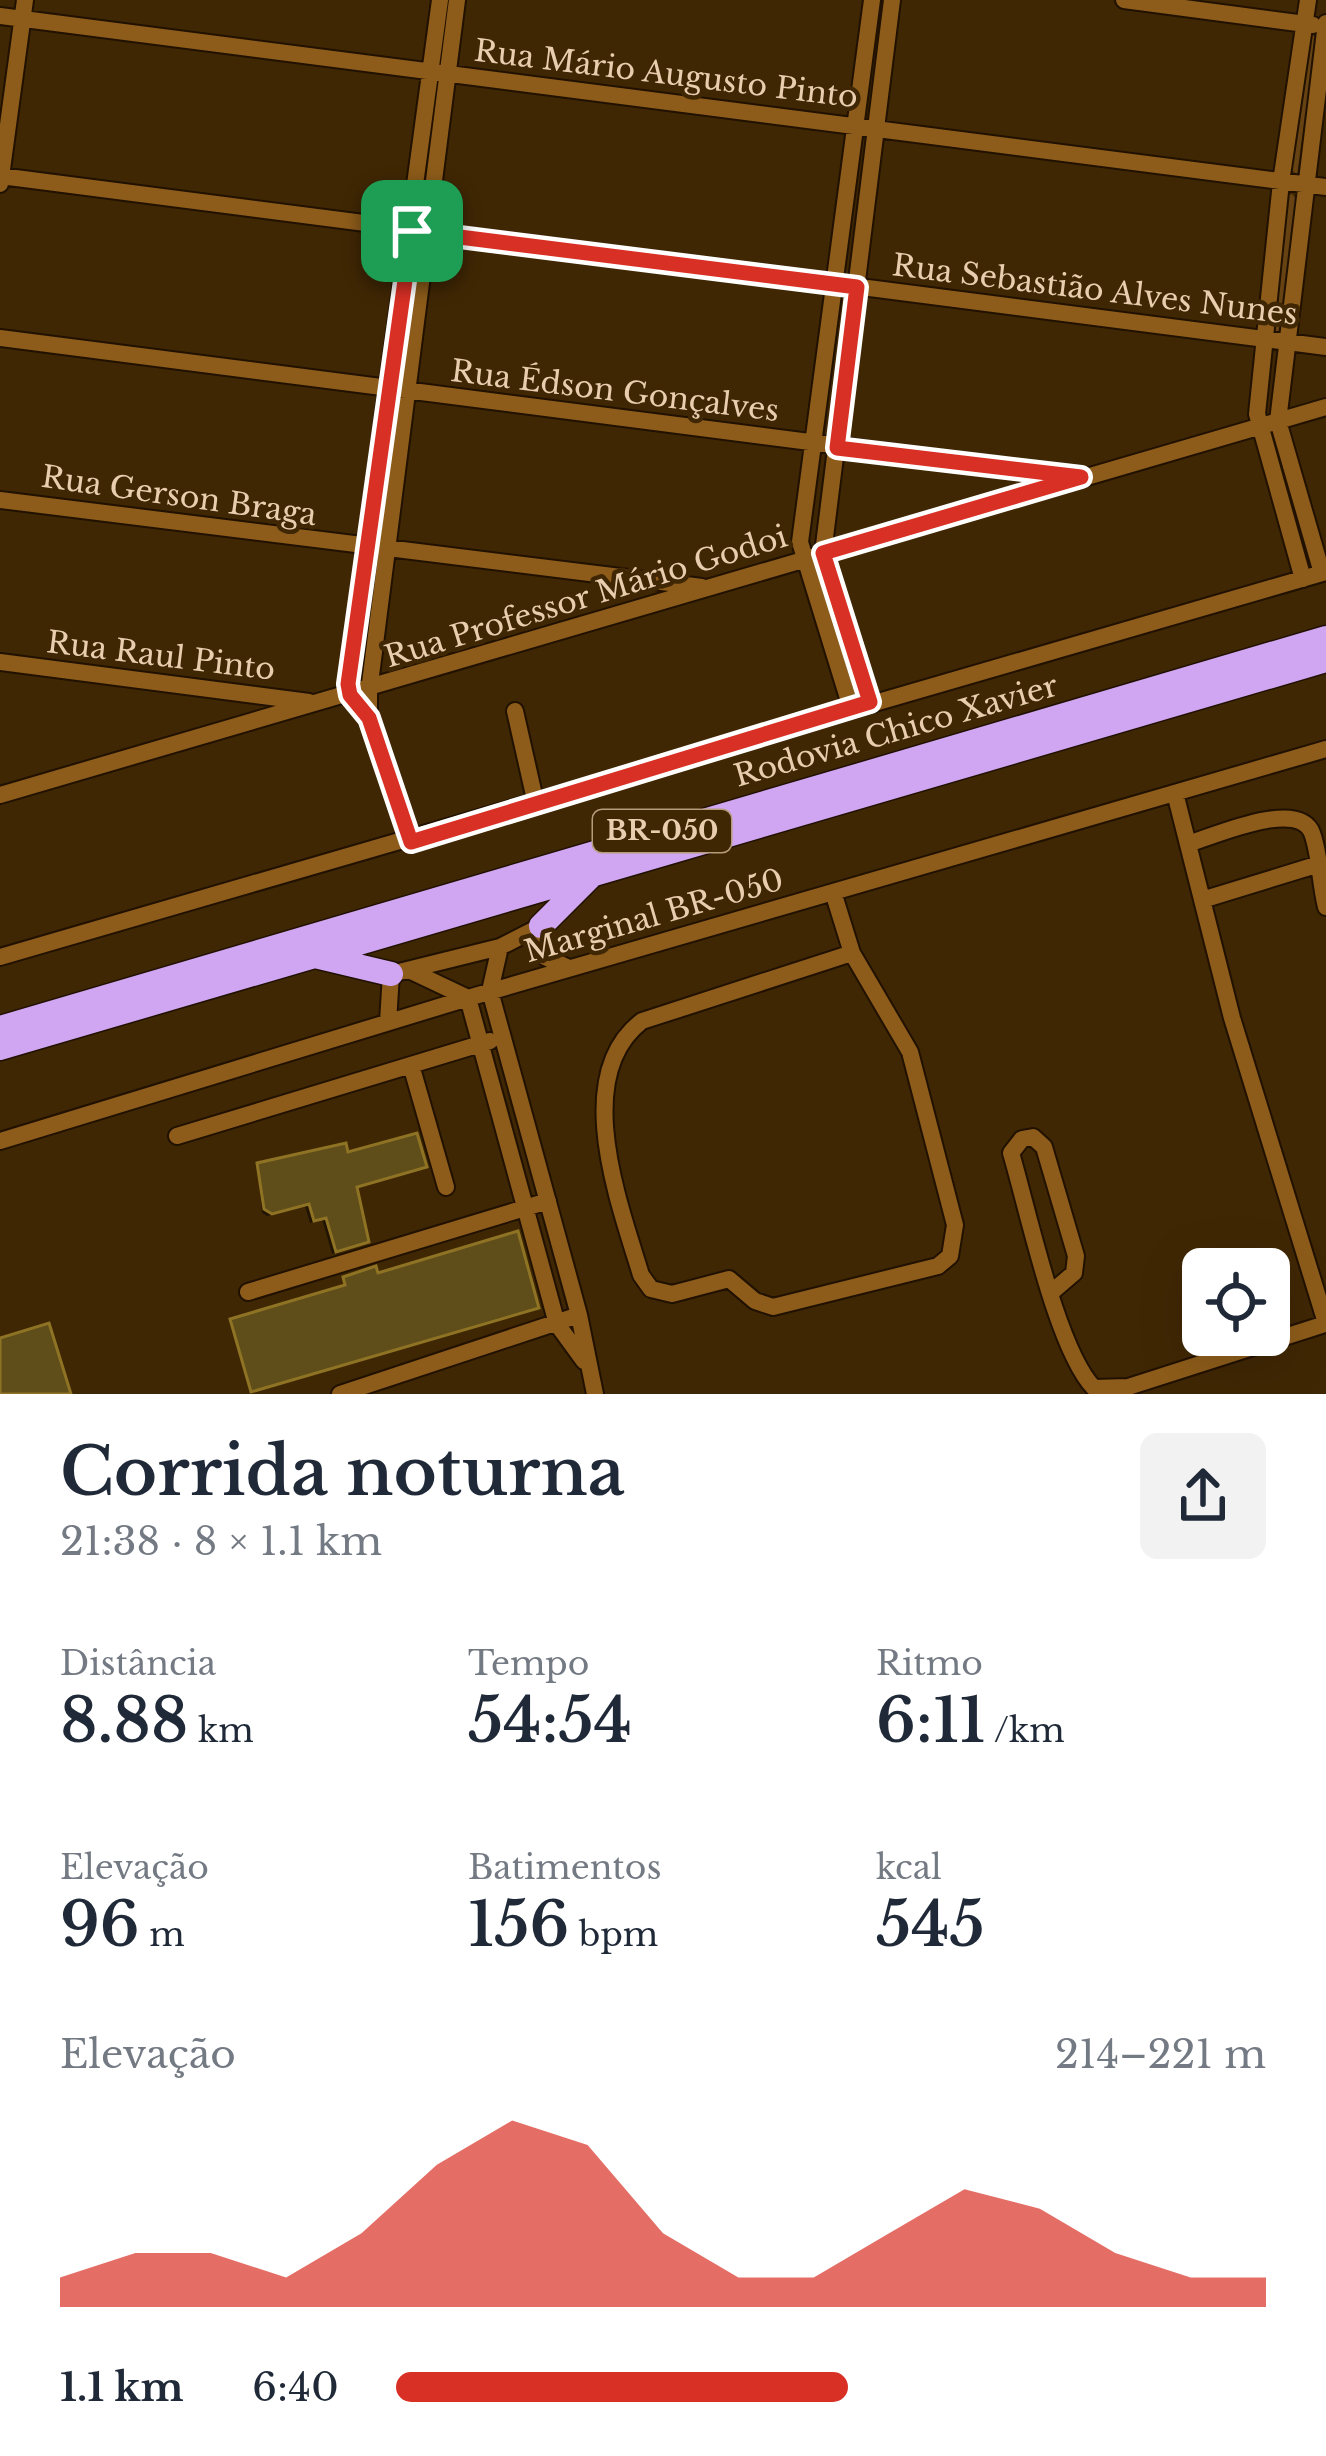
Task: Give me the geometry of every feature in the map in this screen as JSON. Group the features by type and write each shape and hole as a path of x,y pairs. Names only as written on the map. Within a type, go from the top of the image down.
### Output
{"highway":[{"name":"Rodovia Chico Xavier","path":"0,1028 1326,638"},
{"name":"Rodovia Chico Xavier","path":"0,1048 1326,660"},
{"path":"541,926 593,873"},
{"path":"309,955 400,972"}],"street":[{"path":"0,18 3,0"},
{"path":"411,842 369,718 369,691 407,391 439,73 440,0"},
{"path":"439,73 457,0"},
{"path":"851,708 802,559 872,0"},
{"path":"870,702 823,553 892,0"},
{"path":"0,957 411,842 870,702 1324,572 1269,424 1317,186 1326,26 1124,0"},
{"path":"1304,579 1269,424 1263,339 1308,0"},
{"path":"0,179 23,9"},
{"name":"Rua Mário Augusto Pinto","path":"0,18 23,9 439,73 1317,186"},
{"name":"Rua Sebastião Alves Nunes","path":"0,179 1326,347"},
{"path":"369,718 350,695 388,388 420,232"},
{"name":"Rua Édson Gonçalves","path":"0,338 1081,477"},
{"name":"Rua Professor Mário Godoi","path":"0,795 369,691 1326,407"},
{"name":"Rua Gerson Braga","path":"0,500 709,588"},
{"name":"Rua Raul Pinto","path":"0,662 316,703"},
{"path":"515,711 536,804"},
{"name":"Marginal BR-050","path":"0,1141 468,998 1326,749"},
{"path":"1053,1292 1073,1273 1076,1256 1044,1147 1033,1138 1022,1138 1011,1153 1053,1292 1078,1371 1094,1388 1128,1387 1325,1324 1175,793"},
{"path":"1191,843 1290,815 1306,822 1314,836 1326,907"},
{"path":"1202,900 1316,865"},
{"path":"833,892 852,953 910,1052 955,1225 950,1256 938,1266 773,1307 755,1301 729,1279 672,1294 651,1289 641,1275 604,1146 615,1055 623,1035 642,1021 852,953"},
{"path":"400,972 500,947 541,926 545,957 570,968"},
{"path":"500,947 490,992 580,1315 595,1394"},
{"path":"400,972 468,998 521,1209 557,1324 586,1365"},
{"path":"388,1022 400,972"},
{"path":"177,1136 502,1037"},
{"path":"411,1065 446,1186"},
{"path":"248,1292 548,1201"},
{"path":"340,1394 580,1315"}],"shaded area":[{"path":"1313,35 1297,175 1291,169 1308,37"},
{"path":"1292,194 1297,200 1282,328 1275,334 1287,196"}],"building":[{"path":"417,1133 427,1167 357,1187 369,1242 336,1252 326,1218 314,1221 309,1204 272,1214 264,1209 257,1163 346,1143 348,1152"},
{"path":"518,1231 539,1308 251,1392 230,1319 345,1285 343,1277 376,1266 378,1273"},
{"path":"49,1323 71,1394 0,1394 0,1338"}],"route":[{"path":"412,231 857,287 837,448 1081,477 823,553 870,702 411,842 369,718 350,695 348,684 412,231"}]}
